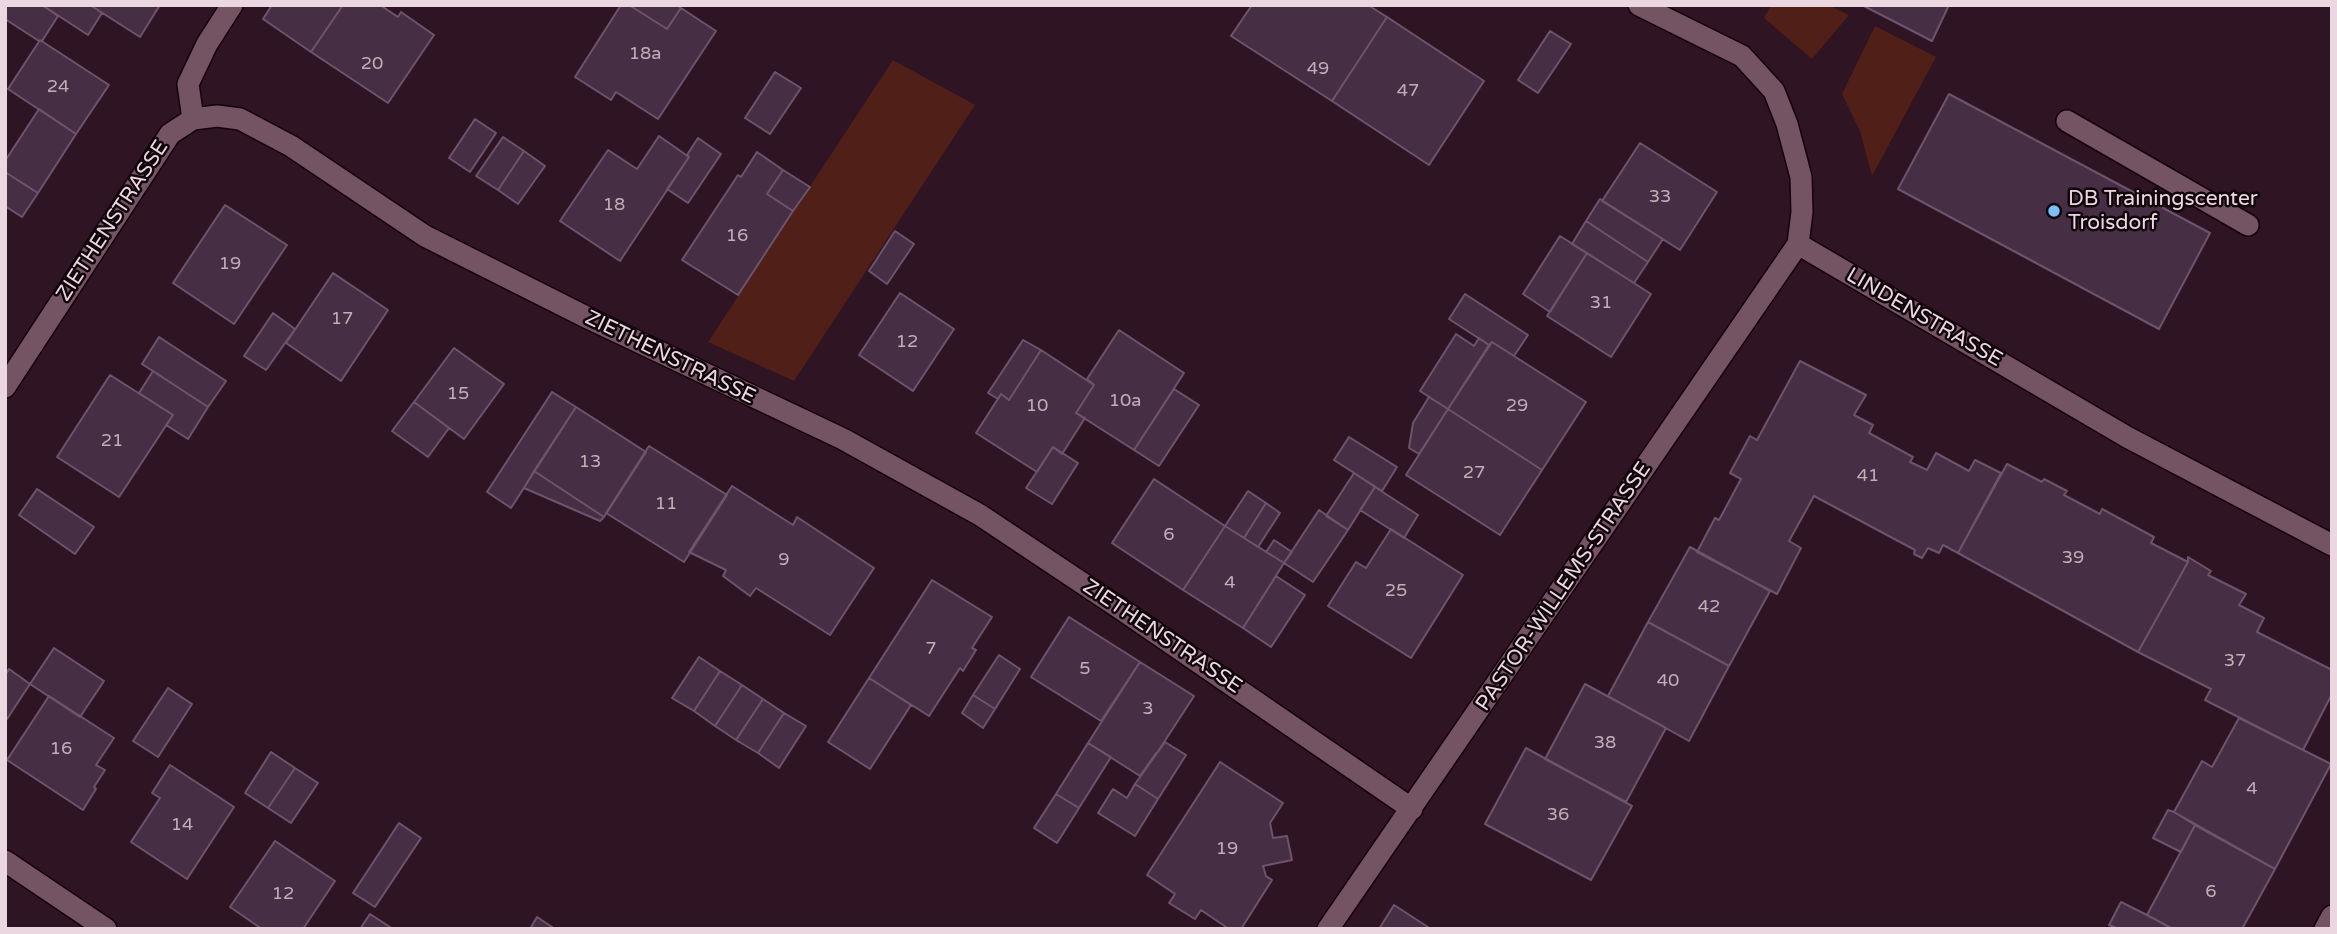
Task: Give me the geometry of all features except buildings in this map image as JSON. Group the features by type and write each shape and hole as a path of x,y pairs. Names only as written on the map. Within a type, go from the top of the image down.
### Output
{"street":[{"path":"193,119 188,84 207,44 232,5"},
{"path":"1639,5 1742,56 1774,90 1787,124 1801,177 1802,212 1798,244"},
{"name":"ZIETHENSTRASSE","path":"5,387 170,134 193,119 217,116 240,119 291,146 425,236 588,318 843,439 968,508 1412,808"},
{"path":"2067,121 2248,225"},
{"name":"LINDENSTRASSE","path":"1798,244 2127,437 2332,545"},
{"name":"PASTOR-WILLEMS-STRASSE","path":"1328,929 1798,244"},
{"path":"5,861 106,929"},
{"path":"2325,929 2332,916"}],"shaded area":[{"path":"1771,5 1828,5 1849,15 1812,59 1764,18"},
{"path":"1875,26 1936,57 1872,176 1860,131 1842,94"},
{"path":"893,60 975,105 794,381 708,342"}],"place":[{"name":"DB Trainingscenter Troisdorf","path":"2054,211"}]}
